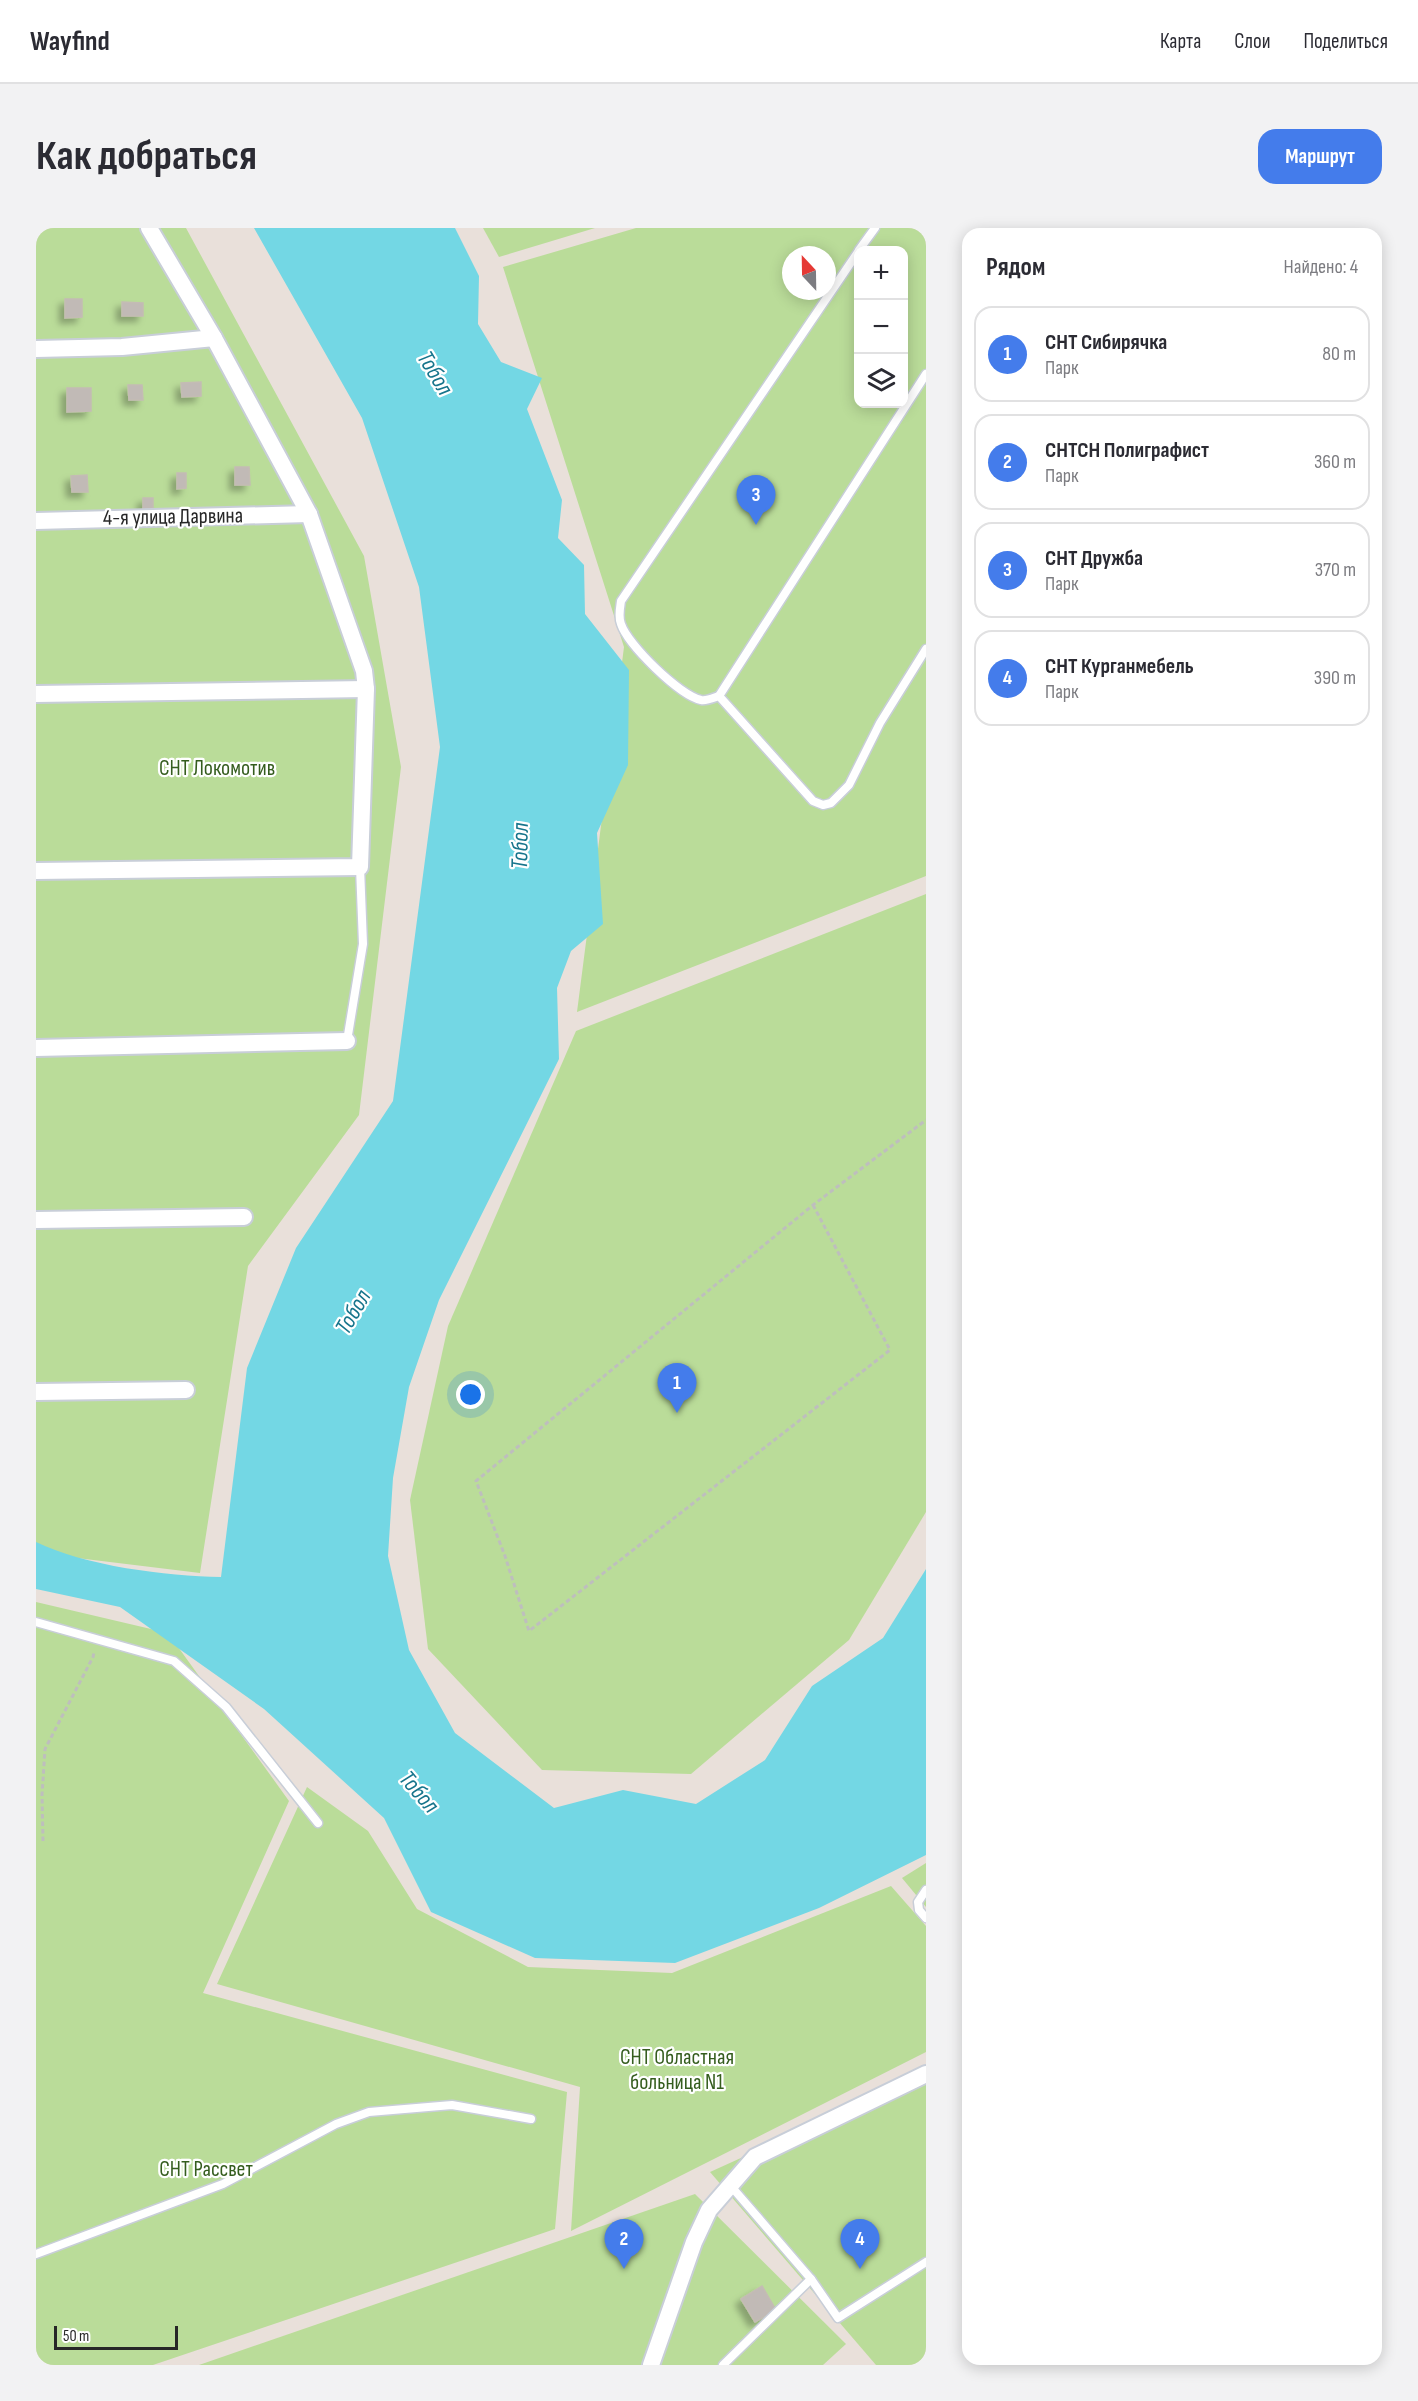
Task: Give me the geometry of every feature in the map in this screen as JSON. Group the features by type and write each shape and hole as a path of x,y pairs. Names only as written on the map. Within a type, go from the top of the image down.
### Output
{"street":[{"path":"36,871 360,867 366,689 364,671 355,642 309,514 214,338 149,228"},
{"path":"36,349 122,347 214,338"},
{"name":"4-я улица Дарвина","path":"36,521 309,514"},
{"path":"36,694 366,689"},
{"path":"36,1048 347,1041"},
{"path":"36,1220 244,1217"},
{"path":"36,1392 186,1390"},
{"path":"651,2365 694,2242 709,2210 755,2157 926,2074"}],"lane":[{"path":"862,246 874,228"},
{"path":"854,258 621,601 621,624 654,666 682,691 699,700 708,700 718,696 926,374"},
{"path":"718,696 813,801 823,805 831,803 849,785 880,723 926,648"},
{"path":"347,1041 363,945 360,867"},
{"path":"36,1622 174,1661 226,1707 318,1823"},
{"path":"926,1890 918,1902 919,1910 926,1918"},
{"path":"36,2254 223,2184 336,2124 369,2112 452,2105 531,2120"},
{"path":"730,2185 811,2279 838,2318 926,2262"},
{"path":"723,2365 811,2279"}],"path":[{"path":"813,1205 890,1350 529,1631 505,1556 476,1481 813,1205 926,1120"},
{"path":"44,1841 42,1796 45,1749 93,1657 94,1638"}],"green space":[{"name":"СНТ Локомотив","path":"36,228 186,228 364,556 401,767 359,1115 248,1266 200,1573 36,1553"},
{"path":"483,228 595,228 499,257"},
{"path":"636,228 926,228 926,876 577,1012 624,647 503,267"},
{"path":"926,894 926,1512 849,1640 691,1774 542,1770 428,1649 410,1500 448,1326 576,1031"},
{"name":"СНТ Рассвет","path":"36,1602 168,1633 289,1801 203,1993 567,2092 555,2229 153,2365 36,2365"},
{"name":"СНТ Областная больница N1","path":"307,1787 368,1831 417,1909 528,1967 672,1973 891,1886 926,1926 926,2052 571,2231 580,2087 217,1984"},
{"path":"926,1863 926,1907 902,1878"},
{"path":"926,2074 926,2365 876,2365 710,2172"},
{"path":"695,2194 846,2344 823,2365 199,2365"}],"water":[{"name":"Тобол","path":"254,228 455,228 479,276 478,324 501,362 542,378 527,409 562,500 558,538 584,565 585,614 629,670 628,765 597,833 603,924 571,951 557,988 559,1059 439,1300 409,1387 393,1478 388,1556 409,1650 455,1733 554,1808 623,1790 696,1804 765,1760 812,1686 883,1638 926,1569 926,1855 819,1908 675,1963 535,1958 431,1912 384,1818 264,1709 120,1607 36,1589 36,1542 78,1557 126,1568 221,1577 247,1368 296,1248 393,1101 440,747 419,587 362,418"}],"building":[{"path":"65,299 82,299 82,317 65,318"},
{"path":"122,302 143,303 143,316 122,316"},
{"path":"201,382 201,396 182,397 181,383"},
{"path":"128,385 142,385 143,400 129,400"},
{"path":"67,388 91,388 91,411 67,412"},
{"path":"235,467 249,467 250,485 235,485"},
{"path":"177,473 186,473 186,488 177,489"},
{"path":"87,475 88,492 72,492 71,476"},
{"path":"143,498 153,498 153,514 143,515"},
{"path":"762,2286 776,2310 755,2322 741,2299"}],"place":[{"name":"СНТ Дружба","path":"756,525"},
{"name":"СНТ Сибирячка","path":"677,1413"},
{"name":"СНТСН Полиграфист","path":"624,2269"},
{"name":"СНТ Курганмебель","path":"860,2269"}]}
